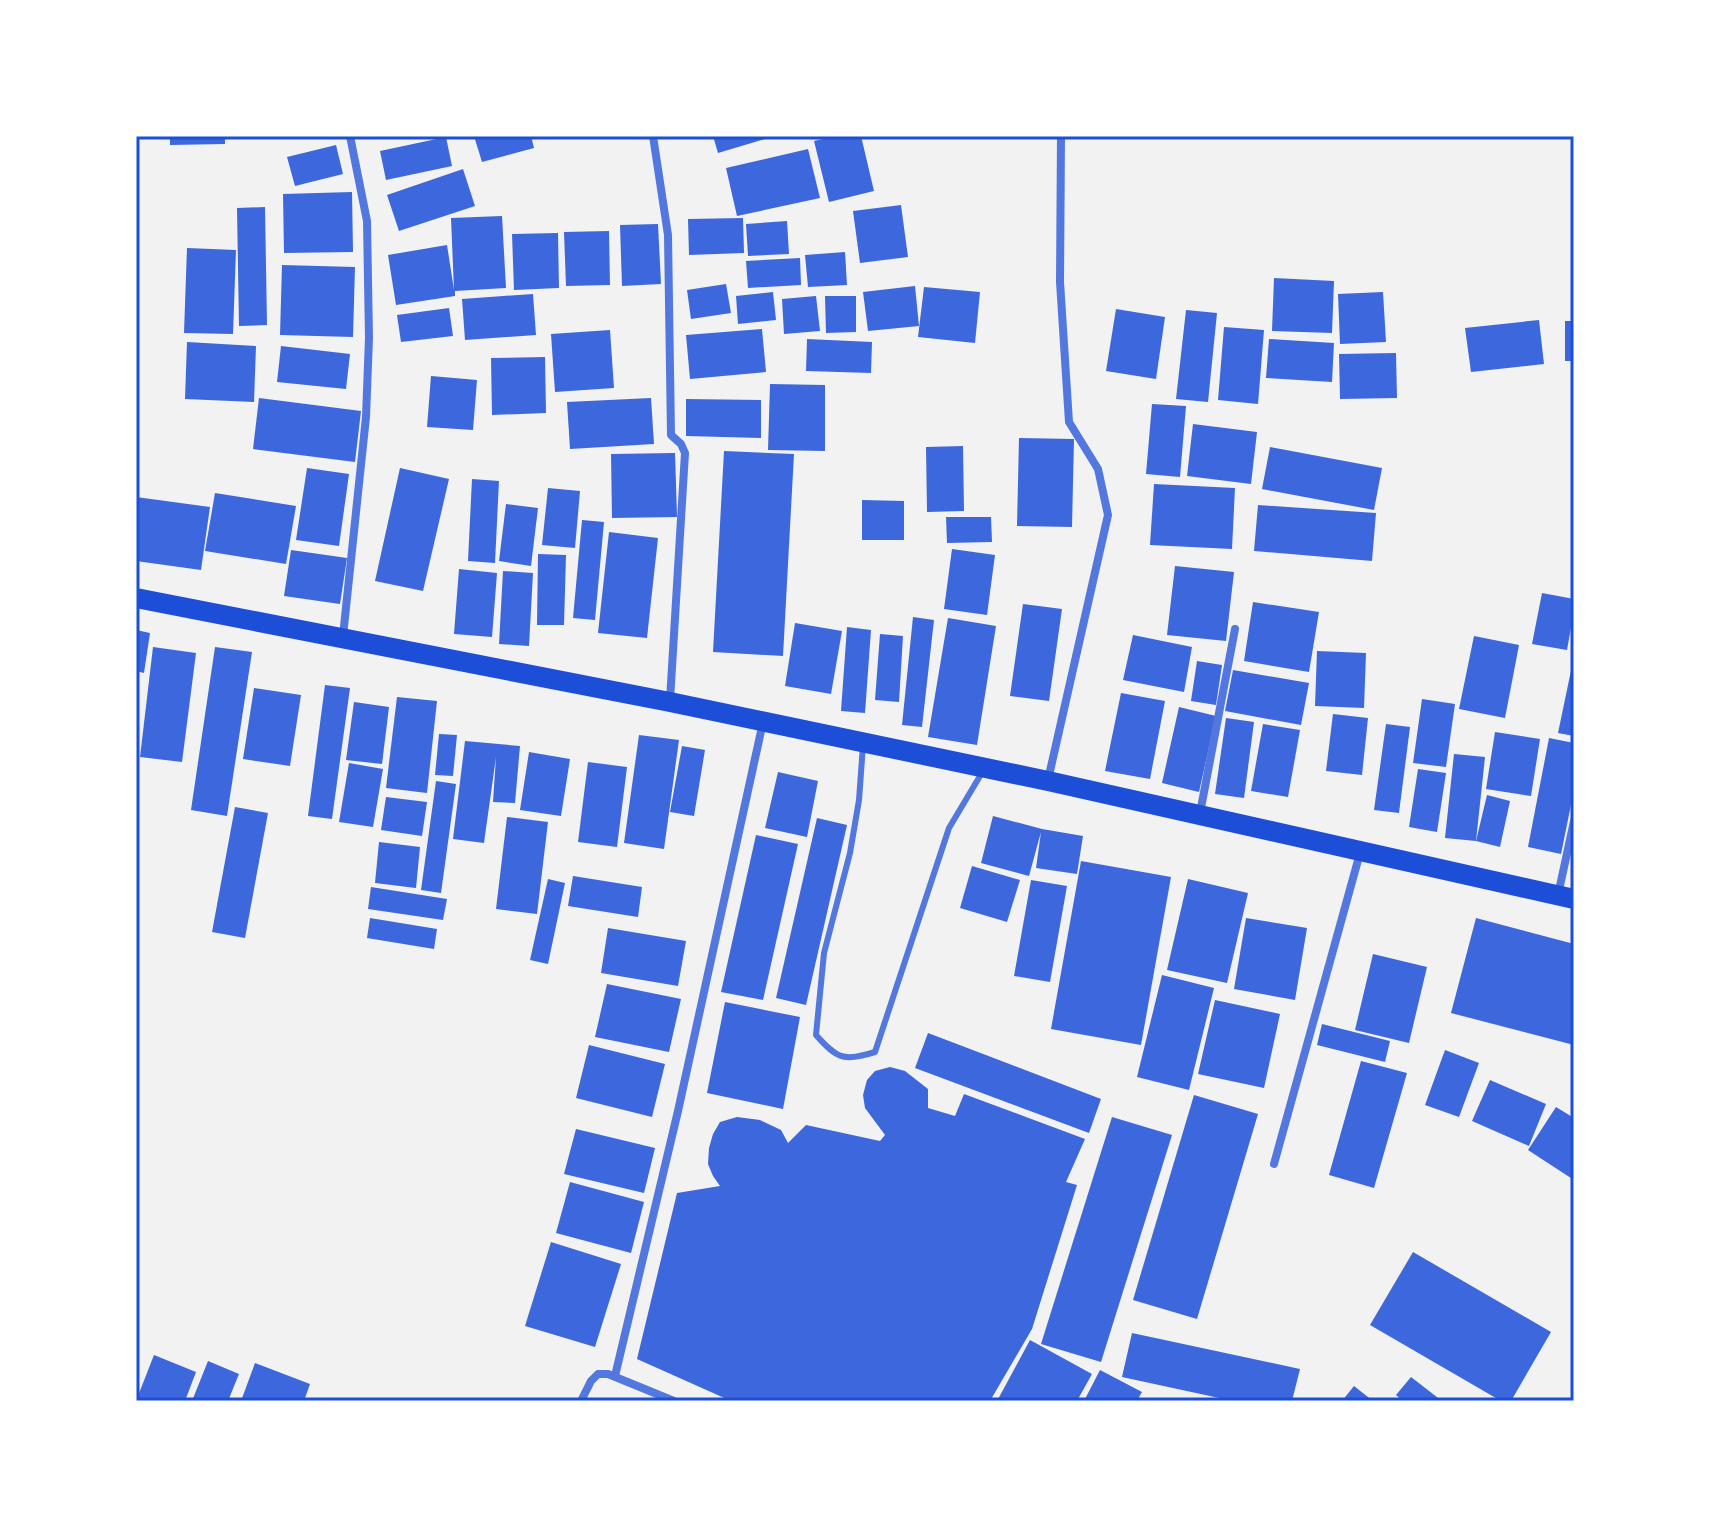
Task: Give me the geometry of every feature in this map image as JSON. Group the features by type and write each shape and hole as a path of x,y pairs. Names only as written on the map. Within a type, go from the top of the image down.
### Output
{"main road":[{"path":"136,598 670,702 1048,781 1566,897"}],"street":[{"path":"343,638 366,417 369,338 367,221 350,136"},
{"path":"653,136 668,235 671,435 685,453 670,702"},
{"path":"1048,781 1108,515 1098,469 1069,422 1060,282 1061,136"},
{"path":"1200,814 1235,629"},
{"path":"615,1376 678,1111 763,722"},
{"path":"1566,897 1574,821"},
{"path":"1274,1164 1360,852"},
{"path":"581,1401 598,1374 615,1376 674,1401"}],"lane":[{"path":"863,743 857,817 824,953 816,1035 831,1052 853,1058 875,1052 949,828 985,768"}],"building":[{"path":"170,136 225,136 225,144 170,145"},
{"path":"474,136 531,136 534,148 482,162"},
{"path":"713,136 771,136 772,137 718,153"},
{"path":"835,136 861,136 874,191 829,202 814,141"},
{"path":"446,137 452,166 386,180 380,151"},
{"path":"336,145 343,174 295,186 287,157"},
{"path":"808,149 820,198 737,216 726,168"},
{"path":"463,169 475,206 399,231 387,195"},
{"path":"352,192 353,252 284,253 283,194"},
{"path":"901,205 908,257 860,263 853,211"},
{"path":"265,207 267,325 239,326 237,208"},
{"path":"502,216 506,288 455,291 455,296 396,305 388,255 447,245 454,290 451,218"},
{"path":"743,218 744,253 689,255 688,219"},
{"path":"787,221 789,254 748,256 746,224"},
{"path":"658,224 661,284 622,286 620,225"},
{"path":"609,231 610,285 566,286 564,232"},
{"path":"558,233 559,288 514,290 512,234"},
{"path":"187,248 236,250 233,334 184,333"},
{"path":"845,252 847,285 808,287 805,255"},
{"path":"800,258 801,285 748,288 746,261"},
{"path":"282,265 355,267 353,337 280,335"},
{"path":"1274,278 1334,281 1332,333 1272,331"},
{"path":"726,284 731,313 691,319 687,290"},
{"path":"915,286 919,326 868,331 863,292"},
{"path":"924,287 980,292 975,343 918,337"},
{"path":"773,292 776,320 738,324 736,296"},
{"path":"1383,292 1386,342 1340,344 1338,294"},
{"path":"533,294 536,335 465,340 462,299"},
{"path":"816,296 820,331 784,334 782,299"},
{"path":"825,296 856,296 856,332 826,333"},
{"path":"449,308 453,336 401,342 397,315"},
{"path":"1116,309 1165,317 1156,379 1106,371"},
{"path":"1186,310 1217,313 1208,402 1176,399"},
{"path":"1539,320 1544,364 1471,372 1465,328"},
{"path":"1565,321 1574,321 1574,361 1565,361"},
{"path":"1224,327 1264,330 1258,404 1218,400"},
{"path":"762,329 766,372 690,379 686,335"},
{"path":"610,330 614,388 555,392 551,334"},
{"path":"807,339 872,342 871,373 806,371"},
{"path":"1269,339 1334,343 1332,382 1266,378"},
{"path":"187,342 256,346 254,402 185,399"},
{"path":"281,346 350,354 346,389 277,382"},
{"path":"1396,353 1397,398 1340,399 1339,354"},
{"path":"545,357 546,413 492,415 491,358"},
{"path":"431,376 477,380 473,430 427,427"},
{"path":"770,384 825,385 825,451 768,450"},
{"path":"259,398 361,411 355,462 253,449"},
{"path":"651,398 654,444 570,449 567,402"},
{"path":"686,399 761,400 761,438 686,436"},
{"path":"1152,404 1186,406 1180,477 1146,474"},
{"path":"1193,424 1257,432 1251,484 1187,476"},
{"path":"1019,438 1074,439 1072,527 1017,526"},
{"path":"963,446 964,511 927,512 926,447"},
{"path":"1270,447 1382,468 1374,510 1262,489"},
{"path":"724,451 794,454 783,656 713,652"},
{"path":"675,453 677,517 612,518 611,454"},
{"path":"307,468 349,474 339,546 296,540"},
{"path":"400,468 449,479 423,591 375,581"},
{"path":"472,479 499,481 495,563 468,561"},
{"path":"1154,484 1235,488 1232,549 1150,545"},
{"path":"548,488 580,491 575,548 542,545"},
{"path":"215,493 296,506 286,564 205,551"},
{"path":"136,497 210,507 201,570 136,561"},
{"path":"862,500 904,501 904,540 862,540"},
{"path":"506,504 538,508 531,566 499,561"},
{"path":"1258,505 1376,513 1372,561 1254,551"},
{"path":"946,517 991,517 992,542 947,543"},
{"path":"582,520 604,522 595,620 573,618"},
{"path":"609,532 658,538 647,638 598,633"},
{"path":"952,549 995,555 987,615 944,609"},
{"path":"291,550 347,558 340,604 284,596"},
{"path":"538,554 566,555 564,625 537,625"},
{"path":"1175,566 1234,572 1226,641 1167,635"},
{"path":"459,569 497,573 492,637 454,634"},
{"path":"503,571 533,573 529,646 499,644"},
{"path":"1542,593 1574,599 1567,650 1532,644"},
{"path":"1253,602 1319,612 1309,672 1244,661"},
{"path":"1023,604 1062,609 1049,701 1010,696"},
{"path":"913,617 934,620 922,727 902,725"},
{"path":"948,618 996,626 977,745 928,737"},
{"path":"795,623 842,631 831,694 785,686"},
{"path":"847,627 871,630 865,713 841,711"},
{"path":"136,630 150,633 144,673 136,671"},
{"path":"880,634 903,636 899,702 875,700"},
{"path":"1133,635 1192,647 1184,692 1123,680"},
{"path":"1474,636 1519,645 1505,718 1459,709"},
{"path":"153,647 196,653 182,762 140,757"},
{"path":"215,647 252,652 227,816 191,810"},
{"path":"1317,651 1366,653 1364,708 1315,706"},
{"path":"1197,661 1222,665 1216,705 1191,701"},
{"path":"1574,661 1574,736 1558,733"},
{"path":"1233,670 1309,683 1301,725 1225,711"},
{"path":"325,685 350,688 332,819 308,816"},
{"path":"254,688 301,695 290,766 243,759"},
{"path":"1121,693 1165,701 1150,779 1105,771"},
{"path":"397,697 437,701 427,793 386,788"},
{"path":"1422,699 1455,704 1446,767 1413,763"},
{"path":"354,702 389,707 382,764 346,760"},
{"path":"1179,707 1216,716 1199,792 1162,783"},
{"path":"1333,714 1368,718 1362,775 1326,771"},
{"path":"1226,718 1254,722 1244,798 1215,794"},
{"path":"1263,724 1300,730 1288,797 1251,791"},
{"path":"1386,724 1410,727 1399,813 1374,810"},
{"path":"1495,732 1540,739 1531,796 1486,789"},
{"path":"439,734 457,735 453,776 435,775"},
{"path":"639,735 679,740 664,849 624,843"},
{"path":"1549,738 1574,743 1574,790 1561,854 1528,847"},
{"path":"465,741 520,746 515,803 493,802 496,757 484,843 453,839"},
{"path":"682,746 705,750 694,816 670,812"},
{"path":"529,752 570,759 561,816 520,810"},
{"path":"1454,754 1485,757 1476,841 1445,838"},
{"path":"588,762 627,767 617,847 578,842"},
{"path":"349,763 383,769 373,827 339,822"},
{"path":"1418,769 1446,773 1437,832 1409,827"},
{"path":"778,772 818,781 807,837 765,828"},
{"path":"436,781 456,784 441,893 421,890"},
{"path":"1487,795 1510,801 1500,847 1476,841"},
{"path":"386,797 427,802 422,836 381,830"},
{"path":"235,807 268,813 245,938 212,932"},
{"path":"993,816 1083,836 1077,874 1036,868 1041,832 1029,876 981,863"},
{"path":"507,817 548,822 537,914 496,909"},
{"path":"817,818 847,825 806,1005 776,998"},
{"path":"756,835 798,844 763,1000 721,992"},
{"path":"379,842 420,847 416,888 375,883"},
{"path":"1081,861 1171,877 1141,1045 1051,1029"},
{"path":"972,866 1020,880 1007,922 960,908"},
{"path":"573,876 642,887 638,917 568,906"},
{"path":"548,879 565,883 548,964 530,960"},
{"path":"1188,879 1248,893 1227,983 1167,970"},
{"path":"1031,880 1067,886 1050,982 1014,976"},
{"path":"371,887 447,899 443,920 368,909"},
{"path":"370,918 437,929 434,949 367,938"},
{"path":"1246,918 1307,928 1295,1000 1234,989"},
{"path":"1476,918 1574,944 1574,1045 1451,1013"},
{"path":"608,928 686,941 678,986 601,973"},
{"path":"1373,954 1427,967 1409,1043 1355,1030"},
{"path":"1162,975 1214,988 1189,1090 1137,1077"},
{"path":"607,984 681,999 669,1052 595,1037"},
{"path":"1215,1000 1280,1014 1264,1088 1198,1074"},
{"path":"725,1002 800,1017 783,1109 707,1093"},
{"path":"1322,1024 1390,1041 1385,1062 1317,1045"},
{"path":"928,1033 1101,1099 1089,1133 915,1068"},
{"path":"589,1045 665,1064 652,1117 576,1098"},
{"path":"1445,1050 1479,1063 1459,1117 1425,1105"},
{"path":"1361,1061 1407,1073 1374,1188 1329,1175"},
{"path":"890,1067 905,1071 928,1089 928,1108 955,1116 964,1094 1085,1139 1066,1182 1077,1185 1032,1329 990,1401 731,1401 637,1359 677,1193 720,1186 708,1164 713,1134 720,1122 737,1117 760,1120 781,1130 788,1143 806,1125 880,1141 885,1135 865,1108 863,1095 867,1080 875,1071"},
{"path":"1490,1080 1546,1104 1529,1146 1472,1121"},
{"path":"1194,1095 1258,1114 1197,1319 1133,1300"},
{"path":"1556,1107 1574,1118 1574,1180 1528,1150"},
{"path":"1112,1117 1172,1135 1101,1362 1041,1344"},
{"path":"576,1129 655,1148 644,1193 564,1174"},
{"path":"570,1182 644,1202 631,1253 556,1233"},
{"path":"551,1242 621,1264 595,1347 525,1326"},
{"path":"1413,1252 1551,1332 1511,1401 1501,1401 1370,1325"},
{"path":"1132,1333 1300,1369 1292,1401 1233,1401 1122,1377"},
{"path":"1030,1340 1092,1374 1077,1401 997,1401"},
{"path":"154,1355 196,1372 185,1401 136,1401"},
{"path":"208,1361 239,1374 228,1401 192,1401"},
{"path":"255,1363 310,1384 304,1401 241,1401"},
{"path":"1100,1370 1142,1392 1137,1401 1084,1401"},
{"path":"1411,1377 1442,1401 1403,1401 1396,1395"},
{"path":"1354,1386 1373,1401 1342,1401"}]}
